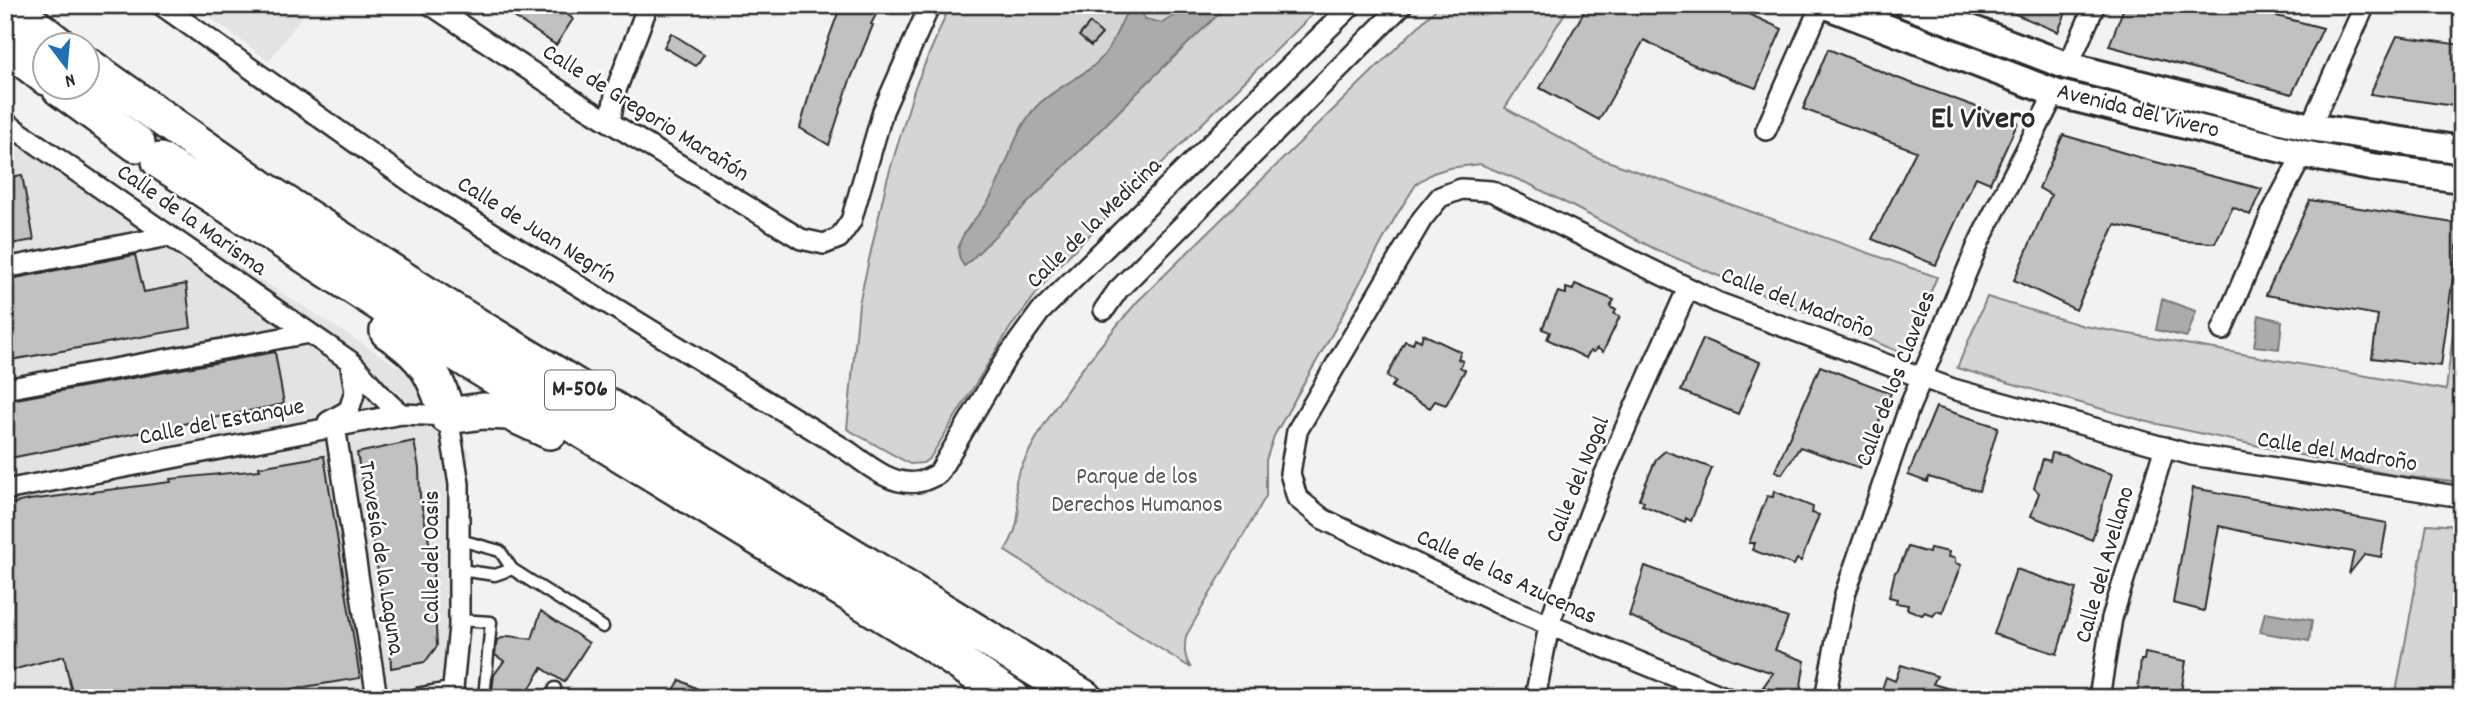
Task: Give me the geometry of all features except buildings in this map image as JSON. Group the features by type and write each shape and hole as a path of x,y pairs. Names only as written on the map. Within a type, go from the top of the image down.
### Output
{"highway":[{"path":"8,5 42,32"},
{"path":"5,46 32,66"},
{"name":"M-506","path":"102,76 264,190 441,304 1084,698"},
{"name":"M-506","path":"79,102 148,152 463,357 929,642 1012,698"},
{"path":"148,152 212,218 407,344 425,361 438,383 449,416 482,411 509,412 668,484"}],"main road":[{"name":"Avenida del Vivero","path":"1824,5 2055,93 2303,154 2371,167 2462,178"},
{"name":"Avenida del Vivero","path":"1908,5 2068,66 2311,127 2462,150"}],"street":[{"name":"Calle de Juan Negrín","path":"161,5 418,187 896,482"},
{"name":"Calle de Gregorio Marañón","path":"431,5 610,122 801,239 824,244 839,238 851,221 883,111 930,5"},
{"path":"610,122 616,90 648,5"},
{"name":"Calle de la Medicina","path":"896,482 918,482 938,474 1005,360 1040,312 1352,5"},
{"path":"1104,310 1118,289 1402,5"},
{"path":"1766,131 1824,5"},
{"path":"2068,66 2095,5"},
{"path":"2311,127 2365,5"},
{"name":"Calle de los Claveles","path":"1825,698 1845,594 1909,408 1980,240 2055,93"},
{"name":"Calle de la Marisma","path":"5,122 349,361 363,373 387,405 402,414"},
{"path":"2222,330 2273,211 2303,154"},
{"name":"Calle del Madroño","path":"1290,473 1297,431 1419,224 1440,197 1461,189 1491,191 1719,303 1953,389 2192,455 2462,497"},
{"path":"5,268 169,236"},
{"name":"Calle del Nogal","path":"1535,698 1549,626 1604,476 1688,288"},
{"path":"5,389 309,333"},
{"path":"326,427 349,410 355,391 349,361"},
{"name":"Calle del Estanque","path":"5,490 402,414 449,416"},
{"name":"Calle del Oasis","path":"449,416 459,484 460,540 459,621 452,695"},
{"name":"Travesía de la Laguna","path":"326,427 377,698"},
{"name":"Calle del Avellano","path":"2099,698 2112,618 2165,447"},
{"name":"Calle de las Azucenas","path":"1290,473 1297,498 1323,519 1549,626 1727,698"},
{"path":"419,698 452,695"}],"lane":[{"path":"460,540 500,551 512,569 603,627"},
{"path":"460,570 495,575 512,569"},
{"path":"459,621 491,622 484,698"},
{"path":"550,698 555,688"}],"shaded area":[{"path":"193,5 311,5 269,61"},
{"path":"1184,5 1228,5 964,266 958,249 961,240 988,202 1021,128 1036,107 1104,55 1129,8 1142,13 1145,19 1162,23 1174,16"},
{"path":"5,119 404,370 470,452 446,698 5,698"},
{"path":"2162,299 2196,311 2187,337 2156,330"},
{"path":"2259,315 2282,321 2279,349 2254,346"},
{"path":"2265,612 2312,620 2309,641 2260,632"}],"green space":[{"path":"950,5 1322,5 1057,267 1010,328 930,458 923,463 910,464 847,429 859,304 887,180 915,87"},
{"name":"Parque de los Derechos Humanos","path":"1440,5 1570,5 1505,108 1596,157 1937,277 1904,354 1657,250 1529,184 1480,164 1433,173 1417,183 1396,216 1274,436 1266,460 1266,496 1186,636 1185,653 1191,668 1005,551 1017,521 1018,474 1043,427 1072,383 1138,301"},
{"path":"2462,260 2462,483 2393,475 2148,422 1957,368 1987,297 2084,326 2446,390"},
{"path":"2427,524 2462,526 2462,698 2395,698"}],"waterway":[{"path":"1134,10 1137,5"}],"district":[{"name":"El Vivero","path":"1983,121"}]}
